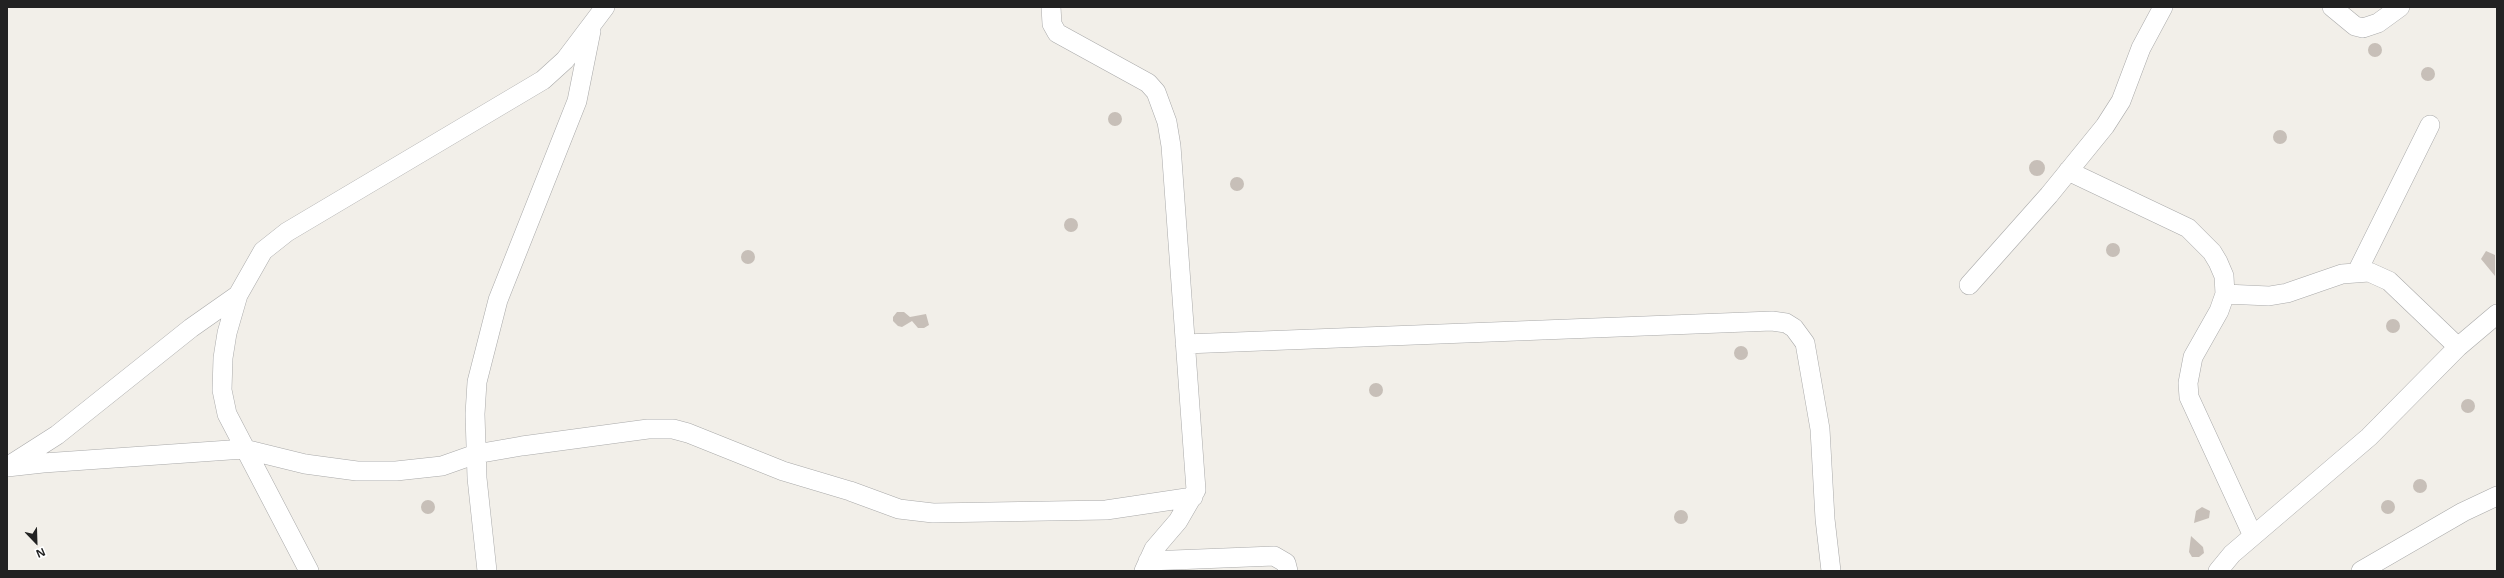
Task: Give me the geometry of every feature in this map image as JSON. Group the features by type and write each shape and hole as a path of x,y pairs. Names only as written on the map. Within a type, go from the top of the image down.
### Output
{"street":[{"path":"309,571 244,449 228,414 222,390 223,358 227,332 238,295 264,251 287,232 543,80 565,60 592,28 605,7"},
{"path":"1051,7 1052,24 1057,33 1148,83 1156,92 1162,106 1172,146 1196,481 1194,497 1146,566"},
{"path":"1970,285 2105,126 2121,101 2141,48 2163,7"},
{"path":"2332,7 2355,26 2363,28 2378,24 2400,7"},
{"path":"487,571 476,454 476,395 482,356 498,300 577,101 592,28"},
{"path":"2357,272 2430,125"},
{"path":"2068,171 2188,228 2212,252 2218,262 2225,280 2225,294 2219,311 2191,360 2188,383 2189,397 2204,434 2253,536"},
{"path":"2225,294 2255,297 2275,295 2342,274 2369,272 2389,281 2458,347"},
{"path":"238,295 191,328 57,435 7,467 43,463 244,449 305,464 357,470 388,471 442,466 476,454 648,429 673,429 688,433 783,471 850,491 899,508 934,513 1106,510 1194,497"},
{"path":"2218,571 2222,563 2369,437 2458,347 2497,314"},
{"path":"1185,344 1772,321 1786,323 1794,328 1805,343 1820,429 1825,519 1831,571"},
{"path":"2361,571 2463,512 2497,496"},
{"path":"1146,566 1274,556 1282,558 1288,571"}],"building":[{"path":"2372,43 2378,43 2382,47 2382,53 2378,57 2372,57 2368,53 2368,47"},
{"path":"2425,67 2431,67 2435,71 2435,77 2431,81 2425,81 2421,77 2421,71"},
{"path":"1112,112 1118,112 1122,116 1122,122 1118,126 1112,126 1108,122 1108,116"},
{"path":"2277,130 2283,130 2287,134 2287,140 2283,144 2277,144 2273,140 2273,134"},
{"path":"2037,160 2044,165 2045,168 2040,175 2037,176 2030,171 2029,168 2034,161"},
{"path":"1234,177 1240,177 1244,181 1244,187 1240,191 1234,191 1230,187 1230,181"},
{"path":"1068,218 1074,218 1078,222 1078,228 1074,232 1068,232 1064,228 1064,222"},
{"path":"2110,243 2116,243 2120,247 2120,253 2116,257 2110,257 2106,253 2106,247"},
{"path":"745,250 751,250 755,254 755,260 751,264 745,264 741,260 741,254"},
{"path":"2486,251 2495,255 2495,276 2481,259"},
{"path":"897,312 904,312 910,317 926,314 929,325 924,328 918,328 912,321 902,327 898,326 893,321 893,317"},
{"path":"2390,319 2396,319 2400,323 2400,329 2396,333 2390,333 2386,329 2386,323"},
{"path":"1738,346 1744,346 1748,350 1748,356 1744,360 1738,360 1734,356 1734,350"},
{"path":"1373,383 1379,383 1383,387 1383,393 1379,397 1373,397 1369,393 1369,387"},
{"path":"2465,399 2471,399 2475,403 2475,409 2471,413 2465,413 2461,409 2461,403"},
{"path":"2417,479 2423,479 2427,483 2427,489 2423,493 2417,493 2413,489 2413,483"},
{"path":"425,500 431,500 435,504 435,510 431,514 425,514 421,510 421,504"},
{"path":"2385,500 2391,500 2395,504 2395,510 2391,514 2385,514 2381,510 2381,504"},
{"path":"2202,507 2210,511 2209,518 2194,523 2196,511"},
{"path":"1678,510 1684,510 1688,514 1688,520 1684,524 1678,524 1674,520 1674,514"},
{"path":"2191,536 2203,547 2204,553 2199,557 2192,557 2189,552"}]}
